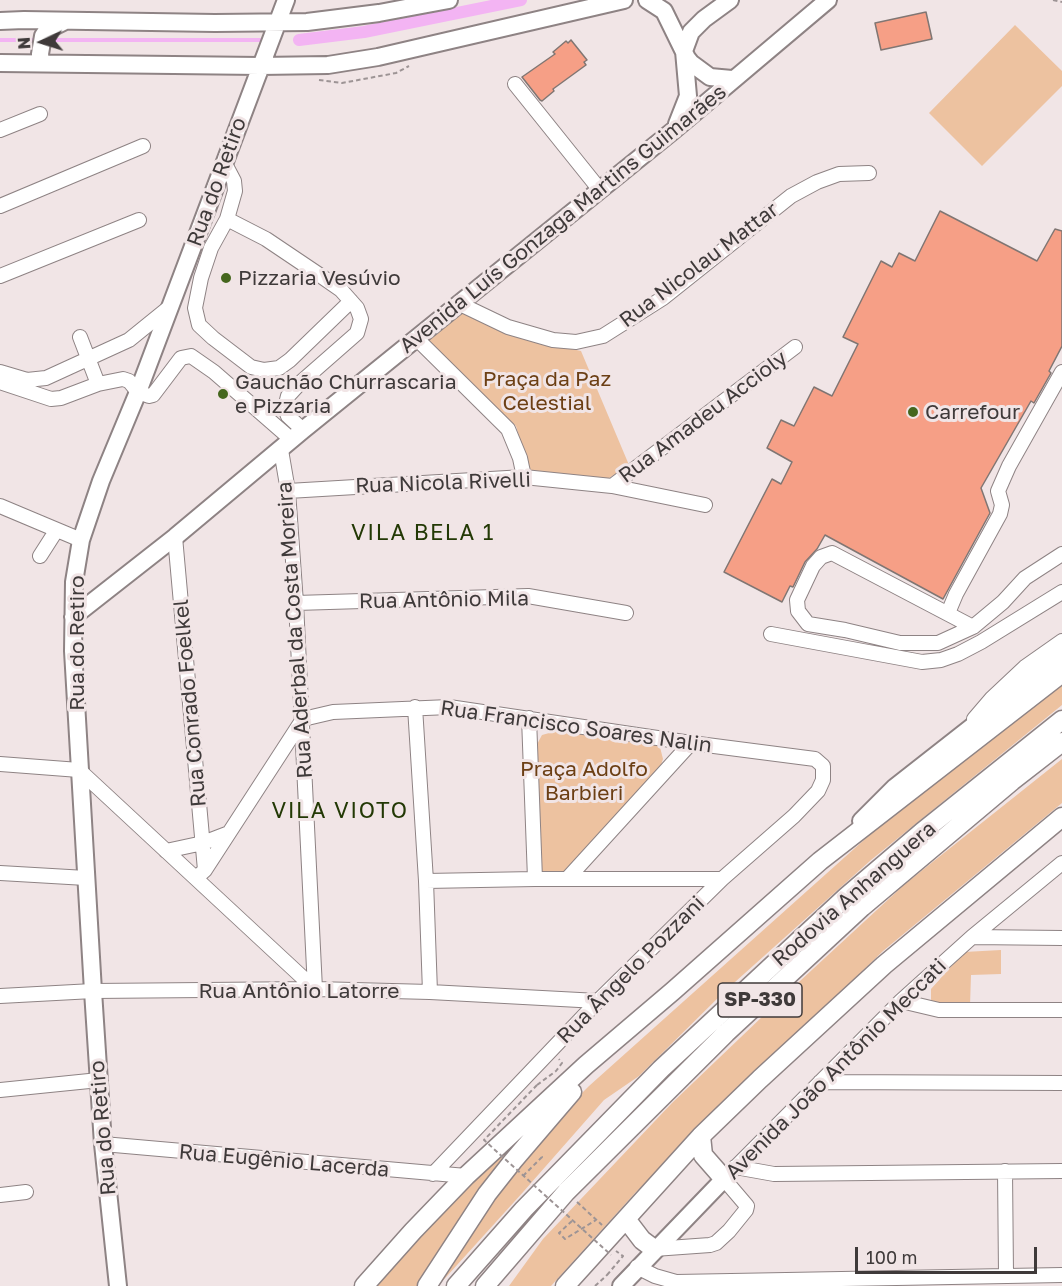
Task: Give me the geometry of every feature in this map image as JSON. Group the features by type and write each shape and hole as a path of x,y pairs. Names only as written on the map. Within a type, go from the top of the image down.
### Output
{"highway":[{"path":"364,1286 466,1176 586,1065 674,992 820,861 1062,673"},
{"name":"Rodovia Anhanguera","path":"456,1286 564,1167 700,1032 847,896 922,832 1062,720"},
{"name":"Rodovia Anhanguera","path":"485,1286 566,1192 726,1033 861,907 1062,742"},
{"path":"565,1286 701,1136 760,1079 884,965 1062,817"},
{"path":"427,1286 487,1194 513,1161 575,1089 674,992"},
{"path":"701,1136 703,1155 729,1173"},
{"path":"626,1219 642,1240 654,1249"}],"main road":[{"name":"Rua do Retiro","path":"114,1286 79,770 72,617 74,582 81,540 101,481 138,392 286,0"},
{"path":"0,21 275,27 379,13 449,0"},
{"path":"0,63 41,58 328,65 355,62 624,0"},
{"path":"647,0 664,11 691,63 710,77 732,79"},
{"path":"674,130 688,96 684,51 692,32 704,19 730,0"},
{"name":"Avenida Luís Gonzaga Martins Guimarães","path":"72,617 175,537 674,130 828,0"},
{"path":"41,58 41,43 47,30 66,21"},
{"path":"820,861 895,787 1062,656"},
{"name":"Avenida João Antônio Meccati","path":"616,1283 637,1267 729,1173"}],"street":[{"path":"515,84 600,190"},
{"path":"0,130 40,114"},
{"path":"0,206 143,146"},
{"path":"224,162 234,181 235,191 227,219 211,248 201,278 195,309 200,326 251,367 264,370 279,368 351,302"},
{"name":"Rua Nicolau Mattar","path":"460,304 508,327 553,340 576,342 603,336 663,298 791,196 817,182 839,174 869,173"},
{"path":"227,219 274,244 341,290 357,308 361,320 357,333 288,396 285,408 292,440"},
{"path":"0,276 138,220"},
{"path":"2,378 27,380 45,378 89,360 129,340 171,306"},
{"path":"80,337 98,384"},
{"path":"417,339 508,429 520,458 524,477"},
{"name":"Rua Amadeu Accioly","path":"612,486 795,347"},
{"path":"2,378 51,399 61,398 98,384 123,379 129,381 138,392 145,396 153,395 181,358 190,356 214,372 292,440"},
{"path":"948,613 1000,514 1002,505 998,491 1009,466 1062,372"},
{"name":"Rua Aderbal da Costa Moreira","path":"292,440 288,491 303,719 315,989"},
{"name":"Rua Nicola Rivelli","path":"288,491 524,477 612,486 705,506"},
{"path":"0,506 81,540"},
{"path":"40,556 56,531"},
{"name":"Rua Conrado Foelkel","path":"175,537 203,843 201,874"},
{"path":"973,627 832,553 821,556 813,566 797,600 798,612 808,624 900,643 938,643 973,627 1003,602 1025,578 1062,554"},
{"path":"771,634 819,641 922,662 941,660 981,642 1062,592"},
{"name":"Rua Antônio Mila","path":"296,603 528,596 626,614"},
{"path":"812,625 819,641"},
{"path":"961,734 992,698 1024,667 1062,641"},
{"path":"415,707 426,881 430,992"},
{"name":"Rua Francisco Soares Nalin","path":"303,719 333,712 448,707 691,744 815,759 823,766"},
{"path":"529,718 535,879"},
{"path":"201,874 303,719"},
{"path":"567,879 691,744"},
{"path":"0,764 79,770 166,851 201,874 315,989"},
{"name":"Rua Ângelo Pozzani","path":"433,1174 597,1001 722,879 794,816 818,790 823,780 823,766"},
{"path":"166,851 203,843 229,833"},
{"name":"Avenida João Antônio Meccati","path":"729,1173 901,1001 972,937 1061,865"},
{"path":"0,873 86,878"},
{"path":"426,881 722,879"},
{"path":"972,937 1062,938"},
{"name":"Rua Antônio Latorre","path":"0,996 93,991 315,989 430,992 597,1001"},
{"path":"901,1001 939,1010 1062,1010"},
{"path":"0,1090 99,1080"},
{"path":"820,1082 1062,1083"},
{"name":"Rua Eugênio Lacerda","path":"103,1144 466,1176"},
{"path":"1005,1171 1006,1274"},
{"path":"654,1249 710,1245 716,1243 729,1231 747,1206 729,1173 1062,1171"},
{"path":"0,1195 26,1192"},
{"path":"637,1267 655,1276 676,1282 1006,1274 1062,1275"}],"path":[{"path":"1053,0 1062,2"},
{"path":"562,1063 556,1071 537,1085 484,1140 611,1255"},
{"path":"572,1221 559,1233 565,1239 596,1220"},
{"path":"595,1286 607,1275 616,1283"}],"green space":[{"path":"1015,25 1062,71 1062,86 982,166 929,113"},
{"name":"Praça da Paz Celestial","path":"463,312 512,336 581,351 629,465 606,480 529,471 516,426 424,340"},
{"path":"1062,685 1062,705 871,860 725,991 639,1076 604,1100 436,1286 510,1173 559,1116 589,1086 883,823"},
{"name":"Praça Adolfo Barbieri","path":"560,730 652,741 660,747 663,759 660,768 566,876 542,876 535,748 542,735"},
{"path":"1062,759 1062,803 883,951 635,1193 551,1286 509,1286 543,1239 672,1103 787,993 905,884"},
{"path":"1001,950 1001,974 971,975 970,1006 931,1004 931,989 964,952"},
{"path":"503,1153 506,1156 421,1286 375,1286 456,1198"}],"building":[{"path":"926,12 932,39 881,50 875,23"},
{"path":"571,40 587,60 584,62 586,65 553,89 554,91 542,101 522,77 555,54 553,52 566,41 568,43"},
{"name":"Carrefour","path":"940,211 1037,261 1055,229 1062,231 1062,346 1049,371 1051,373 1034,403 1031,401 981,488 990,513 943,599 825,535 817,549 805,562 793,587 790,586 782,602 724,572 772,479 781,484 792,462 767,448 781,420 794,426 814,387 832,396 858,344 843,337 881,261 892,267 899,253 915,261"}],"waterway":[{"path":"299,40 364,32 521,0"},
{"path":"0,40 37,40"},
{"path":"48,40 260,40"}],"place":[{"name":"Pizzaria Vesúvio","path":"226,278"},
{"name":"Gauchão Churrascaria e Pizzaria","path":"223,394"},
{"name":"Carrefour","path":"913,412"}],"district":[{"name":"VILA BELA 1","path":"423,533"},
{"name":"VILA VIOTO","path":"340,811"}]}
